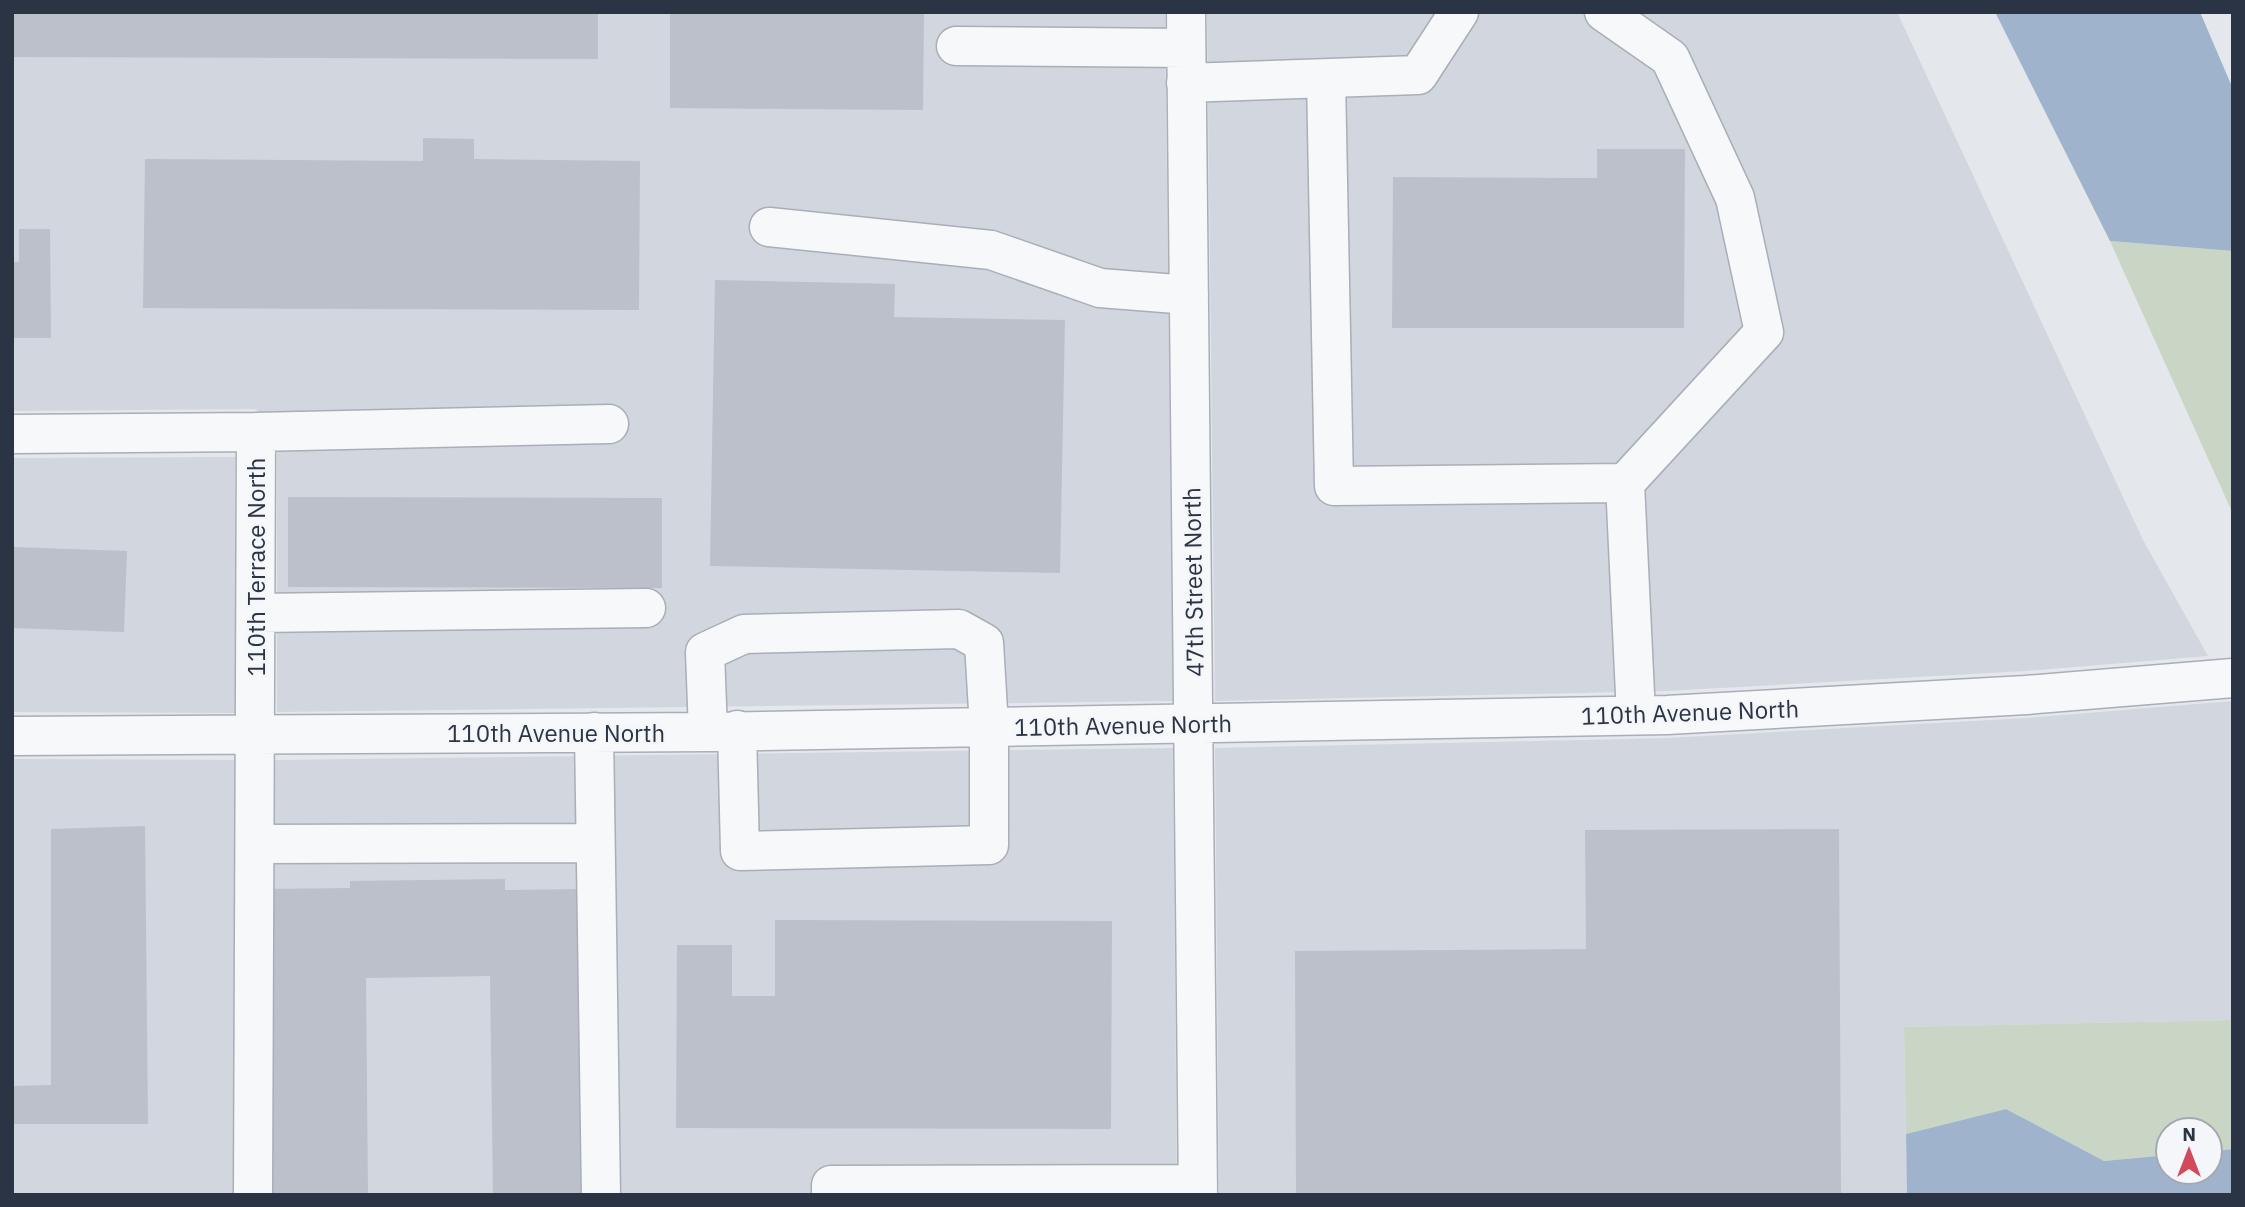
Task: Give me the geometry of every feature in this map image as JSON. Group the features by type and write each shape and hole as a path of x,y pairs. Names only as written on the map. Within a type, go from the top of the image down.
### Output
{"street":[{"path":"956,46 1186,48 1326,79 1418,75 1459,12"},
{"path":"1604,12 1670,58 1735,198 1764,332 1625,483 1636,715"},
{"name":"47th Street North","path":"1186,48 1198,1189"},
{"path":"1326,79 1334,486 1625,483"},
{"path":"769,227 991,250 1100,288 1189,295"},
{"path":"256,432 609,424"},
{"name":"110th Terrace North","path":"12,434 256,432 253,1195"},
{"path":"256,613 646,608"},
{"path":"959,629 985,643 989,727 989,845 740,850 722,731 705,652 744,634 959,629"},
{"name":"110th Avenue North","path":"12,736 256,736 1194,725 1636,715 2026,695 2233,678"},
{"path":"594,732 601,1195"},
{"path":"256,845 596,843"},
{"path":"831,1195 831,1185 1198,1189"}],"shaded area":[{"path":"12,12 1165,12 1173,701 277,712 277,432 256,409 12,411"},
{"path":"1207,12 1897,12 2143,540 2208,656 2025,671 1666,691 1215,701"},
{"path":"235,457 235,713 12,712 12,458"},
{"path":"2233,701 2233,1020 1904,1027 1907,1195 1219,1195 1215,748 1668,738 2027,718"},
{"path":"1173,748 1177,1195 12,1195 12,759 277,760"}],"green space":[{"path":"2110,241 2233,251 2233,514"},
{"path":"2233,1020 2233,1149 2224,1150 2224,1116 2154,1116 2154,1156 2104,1161 2006,1109 1906,1134 1904,1027"}],"water":[{"path":"1995,12 2200,12 2233,89 2233,251 2110,241"},
{"path":"2006,1109 2104,1161 2154,1156 2154,1186 2224,1186 2224,1150 2233,1149 2233,1195 1907,1195 1906,1134"}],"building":[{"path":"12,12 598,12 598,59 12,57"},
{"path":"670,12 924,12 923,110 670,108"},
{"path":"423,138 474,139 474,159 640,161 639,310 143,308 145,159 423,161"},
{"path":"1597,149 1685,149 1684,328 1392,328 1393,177 1597,178"},
{"path":"19,229 50,229 51,338 12,338 12,262 19,262"},
{"path":"715,280 895,284 894,317 1065,320 1060,573 710,566"},
{"path":"288,497 662,498 662,588 288,587"},
{"path":"13,547 127,551 124,632 12,628"},
{"path":"145,826 148,1124 12,1124 12,1086 51,1085 51,829"},
{"path":"1839,829 1841,1195 1296,1195 1295,951 1586,949 1585,830"},
{"path":"505,879 505,890 583,889 585,1195 493,1195 490,976 366,978 368,1195 271,1195 268,889 350,888 350,881"},
{"path":"775,920 1112,921 1111,1129 676,1128 677,945 732,945 732,996 775,996"}]}
